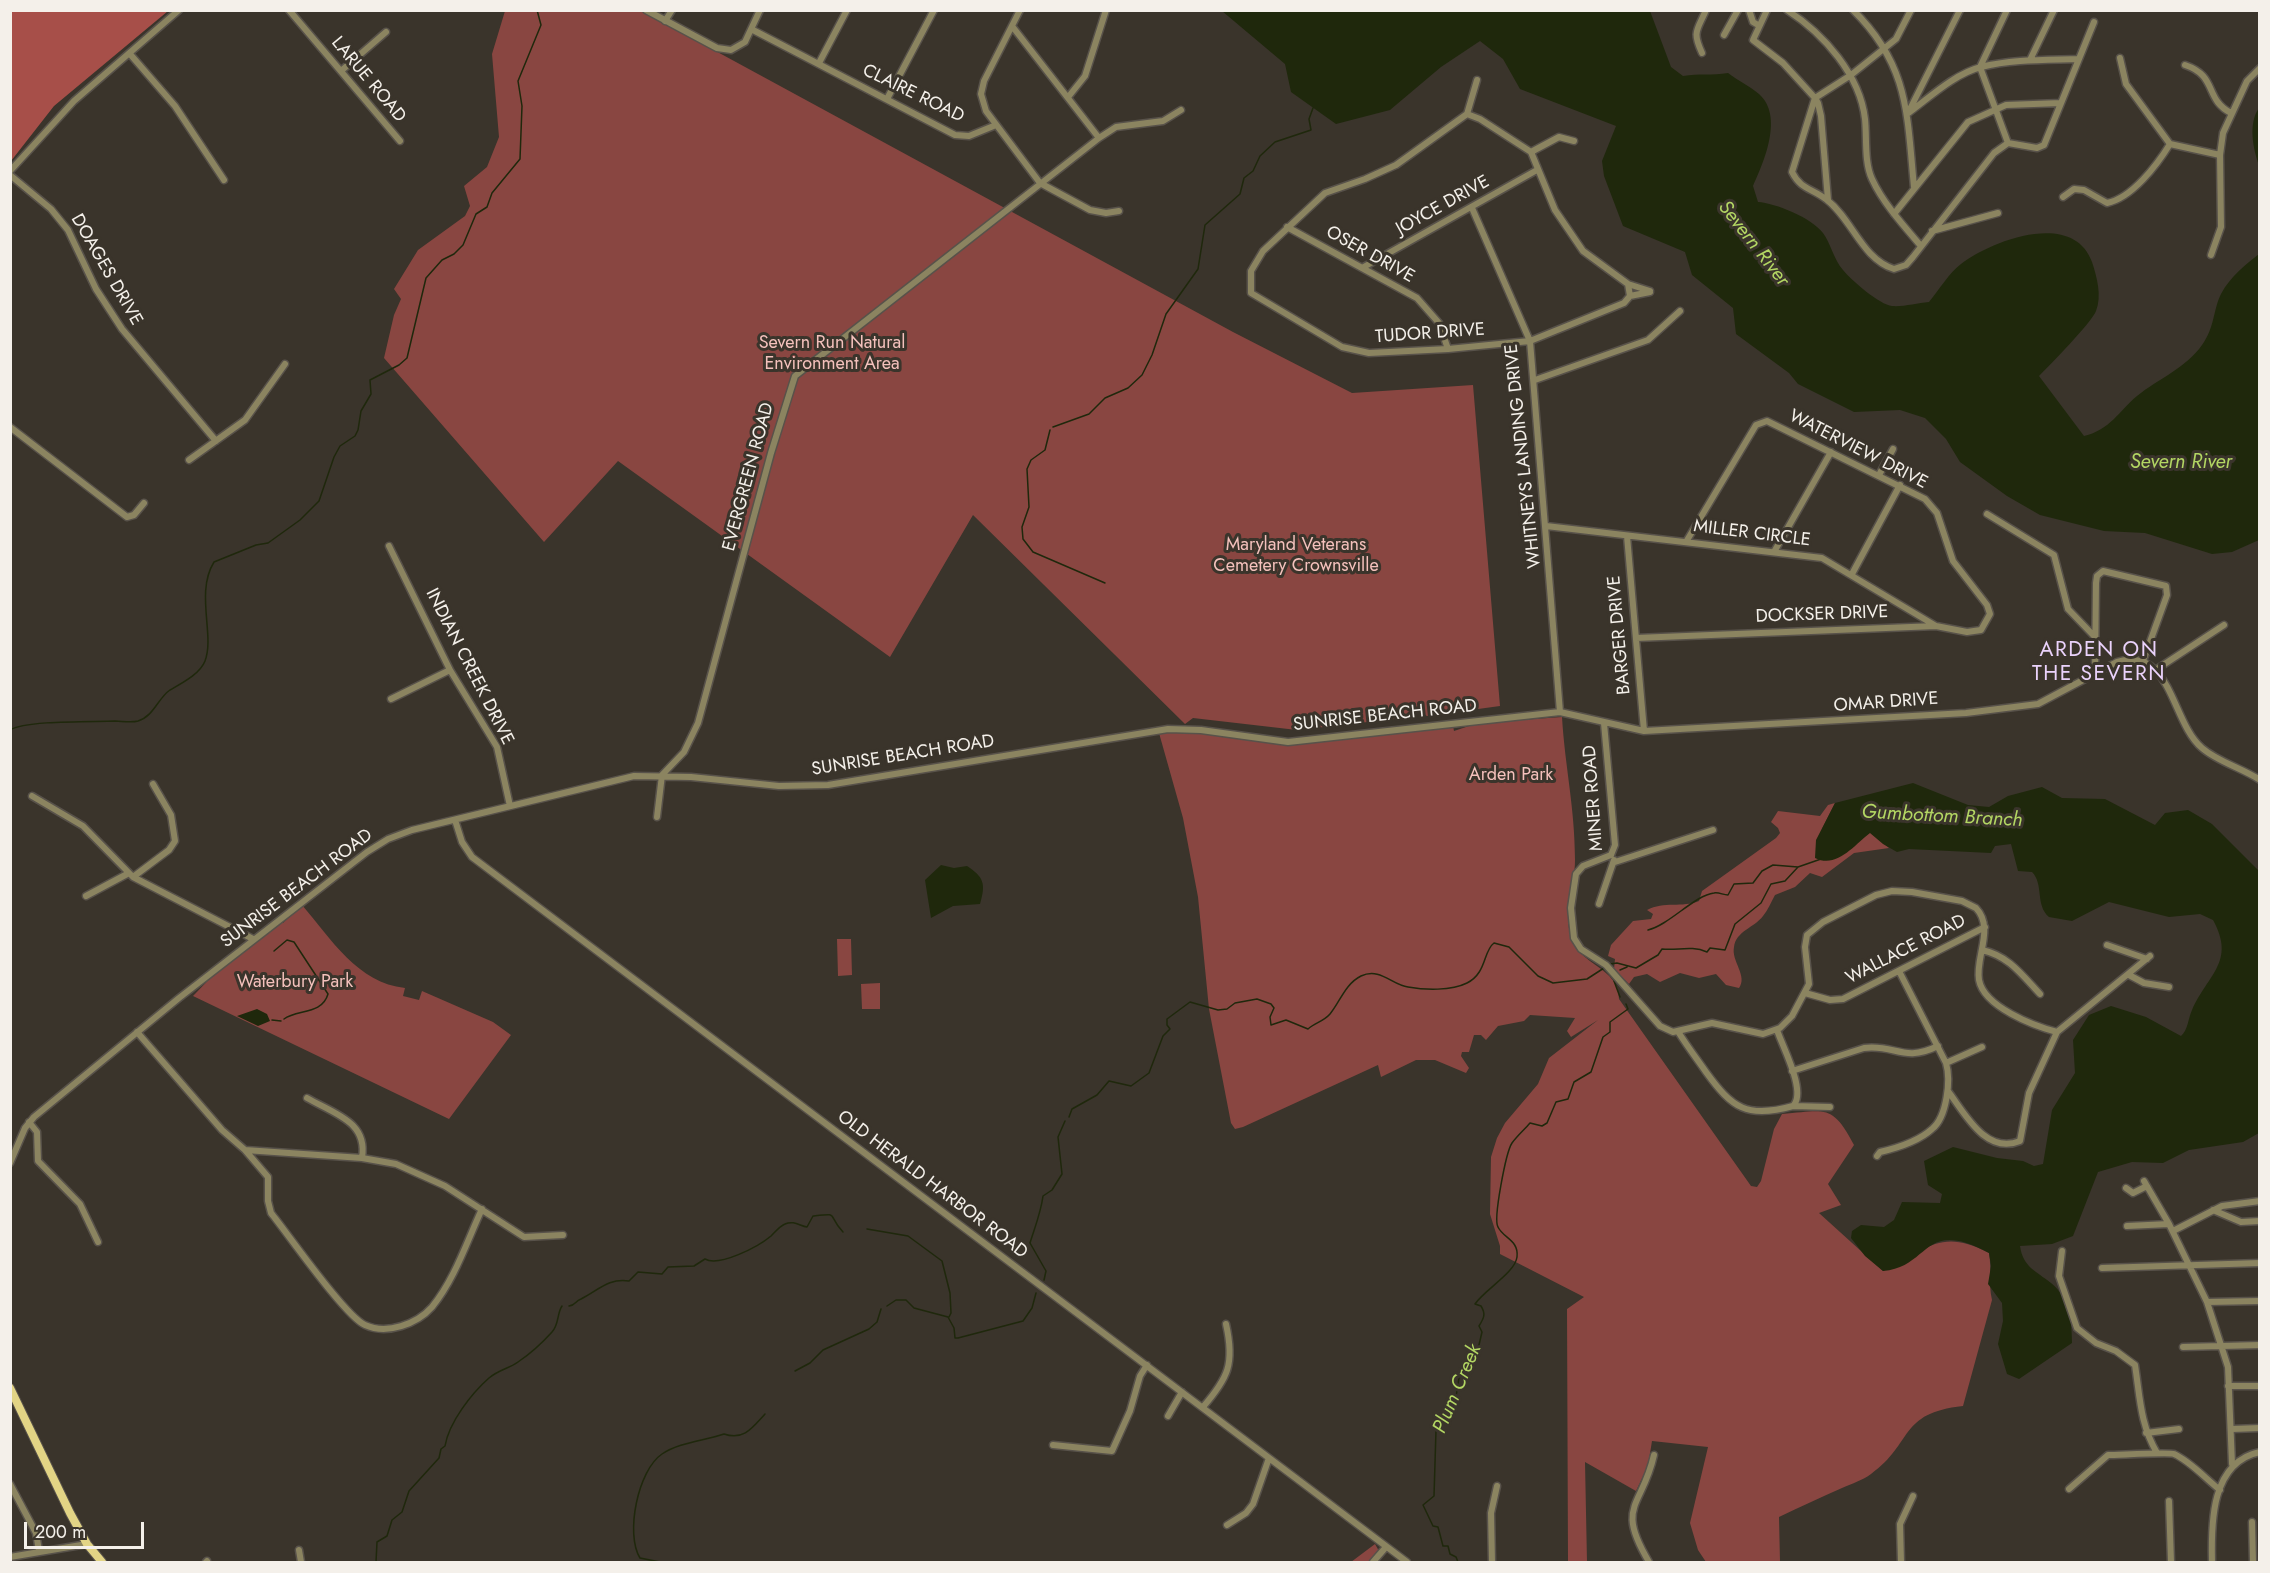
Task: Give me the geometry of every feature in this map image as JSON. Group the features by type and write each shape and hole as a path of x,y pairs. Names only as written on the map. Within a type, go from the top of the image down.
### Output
{"main road":[{"path":"10,1388 87,1544 102,1563"}],"street":[{"path":"10,173 61,113 179,10"},
{"name":"LARUE ROAD","path":"289,10 400,141"},
{"path":"646,10 717,48 731,50 745,42 753,30 760,10"},
{"path":"665,21 672,10"},
{"path":"819,63 847,10"},
{"path":"887,99 934,10"},
{"path":"1020,10 984,81 981,94 986,111 1040,183 1090,210 1106,213 1119,211"},
{"path":"1069,96 1085,76 1106,10"},
{"path":"1702,53 1695,37 1695,31 1706,10"},
{"path":"1724,35 1738,10"},
{"path":"1749,10 1754,22 1758,25"},
{"path":"1767,10 1752,40 1783,63 1818,103 1828,200"},
{"path":"1786,10 1813,30 1851,75 1858,90 1865,118 1871,177 1894,214 1921,246"},
{"path":"1853,10 1862,14 1886,47 1903,87 1914,187"},
{"path":"1911,10 1896,39 1851,75 1815,98 1792,172 1798,184 1828,200 1876,260 1894,269 1906,264 1994,153 2008,143 2037,148 2044,145 2094,22"},
{"path":"1907,114 1960,10"},
{"path":"2007,10 1980,67 2008,143"},
{"path":"2030,60 2054,10"},
{"path":"1012,26 1069,96 1099,138"},
{"name":"CLAIRE ROAD","path":"753,30 955,135 969,136 996,125"},
{"path":"341,71 386,32"},
{"path":"130,54 175,106 224,180"},
{"path":"2120,58 2126,84 2170,144 2220,155"},
{"path":"1907,114 1945,86 1980,67 2030,60 2078,59"},
{"path":"2184,65 2199,69 2218,104 2231,113"},
{"path":"2211,255 2221,227 2220,155 2223,133 2247,81 2259,68"},
{"path":"1287,227 1325,193 1396,165 1467,114 1477,80"},
{"path":"1894,214 1968,122 1996,108 2017,104 2061,104"},
{"name":"EVERGREEN ROAD","path":"662,775 684,752 698,723 795,376 1099,138 1116,127 1163,121 1181,110"},
{"path":"1467,114 1480,119 1531,152 1555,210 1583,251 1628,284 1630,296"},
{"path":"1531,152 1559,137 1574,141"},
{"path":"2063,197 2074,189 2084,190 2107,203 2118,201 2154,170 2170,144"},
{"name":"JOYCE DRIVE","path":"1362,268 1537,170"},
{"name":"DOAGES DRIVE","path":"10,173 51,209 62,223 78,249 96,289 122,329 216,441"},
{"name":"WHITNEYS LANDING DRIVE","path":"1472,208 1530,341 1535,380 1560,712"},
{"path":"1931,232 1998,213"},
{"name":"OSER DRIVE","path":"1287,227 1417,298 1439,323 1449,350"},
{"name":"TUDOR DRIVE","path":"1287,227 1263,251 1251,271 1251,292 1342,347 1369,353 1449,350 1530,341 1624,303 1630,296 1650,292 1628,284"},
{"path":"1535,380 1648,340 1680,311"},
{"path":"189,460 245,420 285,364"},
{"name":"WATERVIEW DRIVE","path":"1686,542 1756,425 1767,421 1899,485 1924,500 1936,513 1953,561 1987,605"},
{"path":"10,426 127,517 134,515 144,503"},
{"path":"1879,475 1893,449"},
{"path":"1773,552 1831,452"},
{"path":"1852,574 1899,485"},
{"path":"1987,514 2054,555 2068,609 2095,637"},
{"name":"MILLER CIRCLE","path":"1546,526 1821,558 1852,574 1936,626"},
{"name":"BARGER DRIVE","path":"1627,536 1644,731"},
{"name":"INDIAN CREEK DRIVE","path":"390,546 450,670 497,747 510,806"},
{"path":"2095,673 2097,583 2100,572 2132,576 2166,585 2167,595 2143,661 2157,669 2185,727 2202,749 2259,780"},
{"name":"DOCKSER DRIVE","path":"1636,638 1936,626 1967,632 1981,630 1990,614 1987,605"},
{"path":"2157,669 2224,625"},
{"name":"OMAR DRIVE","path":"1604,723 1644,731 1954,713 2032,705 2122,660 2143,661"},
{"path":"391,699 450,670"},
{"name":"SUNRISE BEACH ROAD","path":"10,1163 29,1122 253,939 380,843 403,833 625,778 662,775 779,786 809,786 887,776 1168,729 1202,730 1268,740 1300,741 1560,712 1604,723"},
{"name":"MINER ROAD","path":"1599,904 1615,862 1611,855 1615,845 1604,723"},
{"path":"657,817 662,775"},
{"path":"86,896 131,875 169,850 176,841 171,815 153,784"},
{"path":"32,796 83,826 131,875 253,939"},
{"name":"OLD HERALD HARBOR ROAD","path":"455,820 462,842 472,857 1407,1563"},
{"path":"1615,862 1713,830"},
{"path":"1611,855 1583,866 1576,874 1571,908 1574,938 1581,949 1611,970 1660,1026 1669,1032 1679,1033 1712,1023 1763,1034 1777,1030 1789,1021 1810,979 1805,947 1807,935 1823,922 1876,895 1904,891 1962,901 1980,912 1985,927 1980,981 1989,996 2030,1024 2057,1032"},
{"name":"WALLACE ROAD","path":"1805,993 1830,1000 1843,999 1985,927"},
{"path":"1948,1091 1983,1136 1997,1144 2010,1145 2020,1141 2029,1093 2057,1032 2149,958 2107,945"},
{"path":"1982,950 2000,955 2009,961 2040,994"},
{"path":"1877,1156 1880,1152 1923,1136 1935,1128 1948,1091 1949,1074 1946,1063 1899,971"},
{"path":"2129,975 2144,983 2169,987"},
{"path":"1777,1030 1799,1093 1793,1106"},
{"path":"137,1032 222,1130 245,1150 268,1177 268,1202 271,1213 343,1304 367,1326 400,1327 414,1322 431,1308 447,1284 482,1209"},
{"path":"1679,1033 1725,1097 1735,1106 1748,1111 1776,1110 1793,1106 1830,1107"},
{"path":"1792,1071 1864,1048 1875,1047 1916,1055 1938,1046"},
{"path":"1946,1063 1982,1047"},
{"path":"308,1098 358,1128 364,1143 362,1158"},
{"path":"29,1122 36,1132 38,1161 80,1204 99,1242"},
{"path":"245,1150 362,1158 396,1164 445,1186 524,1237 563,1235"},
{"path":"2126,1188 2133,1193 2145,1183 2173,1231 2207,1302 2228,1367 2232,1464 2211,1518 2212,1563"},
{"path":"2173,1231 2225,1205 2259,1201"},
{"path":"2213,1210 2241,1222 2259,1221"},
{"path":"2127,1226 2169,1224"},
{"path":"2062,1251 2060,1276 2077,1328 2096,1343 2116,1351 2135,1365 2145,1433 2157,1453"},
{"path":"2102,1268 2259,1263"},
{"path":"2207,1302 2259,1302"},
{"path":"1203,1407 1220,1387 1230,1369 1226,1324"},
{"path":"2182,1347 2259,1345"},
{"path":"1053,1445 1112,1452 1130,1411 1140,1376 1147,1365"},
{"path":"2228,1386 2259,1386"},
{"path":"1168,1416 1182,1392"},
{"path":"2232,1429 2259,1428"},
{"path":"2145,1433 2179,1429"},
{"path":"2232,1464 2246,1455 2259,1452"},
{"path":"2069,1489 2108,1455 2149,1456 2157,1453 2174,1454 2220,1490"},
{"path":"1649,1563 1638,1545 1631,1515 1654,1455"},
{"path":"1227,1525 1246,1513 1253,1504 1269,1458"},
{"path":"10,1484 36,1533 39,1551"},
{"path":"1492,1563 1491,1513 1497,1486"},
{"path":"1901,1563 1900,1524 1913,1496"},
{"path":"2169,1501 2171,1563"},
{"path":"2252,1522 2253,1563"},
{"path":"10,1557 87,1544"},
{"path":"1372,1563 1386,1547"},
{"path":"299,1550 301,1563"}],"green space":[{"name":"Severn Run Natural Environment Area","path":"505,11 642,11 1233,332 1352,393 1473,385 1500,706 1427,716 1421,713 1406,714 1403,718 1297,730 1193,718 1185,724 973,515 890,657 618,461 544,542 384,358 394,315 401,299 394,289 418,250 465,216 470,206 464,186 487,167 499,137 492,54"},
{"name":"Arden Park","path":"1562,717 1575,841 1568,917 1571,937 1581,954 1612,980 1617,988 1619,999 1751,1186 1757,1187 1761,1181 1774,1129 1782,1114 1818,1111 1826,1113 1840,1122 1854,1145 1828,1184 1841,1205 1819,1213 1883,1271 1934,1244 1958,1242 1972,1245 1989,1253 1992,1300 1963,1406 1927,1415 1917,1422 1885,1462 1868,1476 1779,1517 1780,1562 1706,1562 1698,1550 1690,1523 1708,1447 1652,1441 1648,1466 1636,1491 1585,1462 1587,1562 1568,1562 1567,1309 1584,1297 1500,1254 1500,1246 1490,1214 1491,1157 1505,1123 1538,1084 1549,1058 1598,1020 1571,1037 1567,1031 1575,1018 1530,1015 1524,1021 1498,1026 1486,1040 1481,1035 1474,1035 1469,1052 1462,1052 1461,1056 1469,1068 1466,1073 1435,1060 1416,1060 1381,1077 1378,1065 1243,1127 1235,1129 1231,1123 1209,1009 1198,897 1183,818 1159,733 1186,731 1276,743 1453,726 1454,731 1478,723"},
{"path":"1835,803 1822,829 1864,837 1870,832 1889,848 1854,853 1822,877 1810,873 1795,887 1775,895 1763,916 1742,933 1735,942 1735,958 1742,978 1739,988 1726,985 1716,974 1699,978 1680,973 1660,982 1647,974 1634,977 1629,984 1614,969 1615,959 1608,956 1611,945 1633,921 1651,919 1653,914 1647,910 1653,907 1699,901 1702,891 1776,838 1780,833 1771,822 1778,811 1820,816 1828,805"},
{"name":"Waterbury Park","path":"302,905 335,945 359,969 373,978 405,988 403,996 419,1000 422,991 493,1022 511,1035 449,1119 193,996 220,968 277,923 283,923"},
{"path":"837,939 851,939 852,975 838,976"},
{"path":"880,983 880,1009 862,1009 861,984"},
{"path":"1375,1544 1379,1551 1368,1562 1351,1562"}],"shaded area":[{"path":"11,10 168,11 54,106 11,161"}],"water":[{"name":"Severn River","path":"1222,11 1650,11 1671,67 1683,76 1728,73 1759,94 1766,103 1770,114 1770,139 1753,186 1758,202 1793,212 1818,227 1826,237 1843,270 1859,286 1887,305 1929,302 1961,264 1992,246 2012,239 2031,234 2051,233 2068,237 2082,246 2092,262 2097,280 2098,305 2093,317 2079,334 2039,376 2084,436 2107,425 2137,396 2180,367 2195,353 2209,332 2221,294 2238,272 2259,254 2259,540 2232,552 2212,554 2145,533 2104,531 2040,515 2007,496 1960,462 1946,439 1925,418 1900,410 1854,412 1798,384 1789,373 1736,334 1733,308 1692,275 1685,252 1623,226 1604,176 1602,161 1616,126 1520,89 1503,59 1480,41 1441,67 1390,110 1336,124 1291,92 1285,64"},
{"path":"2259,108 2259,165 2253,144 2253,128"},
{"path":"1913,783 1968,805 1989,807 2008,796 2042,787 2062,798 2105,799 2155,825 2165,813 2188,810 2212,824 2259,871 2259,1133 2243,1142 2189,1150 2163,1163 2132,1162 2098,1172 2073,1236 2052,1244 2020,1246 2027,1264 2062,1295 2070,1318 2072,1343 2019,1379 2007,1374 1998,1344 2003,1321 2002,1303 1988,1284 1991,1266 1989,1253 1967,1243 1951,1240 1939,1242 1899,1268 1883,1271 1865,1256 1851,1238 1852,1231 1861,1225 1884,1227 1894,1220 1902,1202 1940,1203 1942,1194 1928,1185 1924,1161 1953,1147 1997,1158 2023,1161 2034,1166 2043,1164 2052,1110 2075,1073 2073,1040 2089,1015 2111,1006 2146,1017 2181,1036 2198,998 2217,967 2222,947 2213,920 2200,914 2169,917 2109,902 2072,921 2049,917 2042,907 2036,877 2032,872 2018,871 2011,844 1995,846 1991,853 1909,849 1897,852 1870,833 1838,858 1823,861 1815,858 1816,840 1835,803"},
{"path":"941,865 954,868 967,866 977,874 983,886 980,904 953,906 931,918 925,880"},
{"path":"257,1009 267,1014 270,1021 258,1026 237,1016"}],"waterway":[{"path":"10,730 44,723 138,721 148,715 166,693 190,678 203,666 208,639 206,587 214,562 256,545 268,543 300,520 319,501 340,446 355,436 358,430 361,411 371,394 370,380 399,365 407,358 426,278 442,260 454,254 463,245 476,214 487,207 492,193 520,159 522,106 518,81 541,25 537,10"},
{"path":"1053,427 1089,414 1105,398 1128,388 1142,375 1152,355 1166,314 1198,269 1205,225 1240,194 1244,178 1253,171 1260,156 1275,142 1311,130 1309,119 1313,108"},
{"path":"1050,430 1045,450 1031,460 1027,469 1029,507 1022,527 1023,539 1033,552 1105,583"},
{"name":"Gumbottom Branch","path":"1610,964 1617,963 1636,968 1658,955 1662,949 1695,949 1707,952 1710,948 1725,950 1735,924 1761,903 1771,884 1785,881 1798,867 1821,859"},
{"path":"1648,930 1707,895 1716,893 1728,895 1734,884 1753,883 1762,871 1773,865 1798,867"},
{"path":"274,951 287,940 294,942 328,994 325,1001 315,1009 284,1019"},
{"name":"Gumbottom Branch","path":"1069,1117 1072,1109 1097,1095 1109,1081 1131,1086 1149,1073 1163,1036 1170,1029 1167,1019 1190,1002 1218,1010 1227,1009 1235,1003 1257,999 1271,1004 1274,1008 1270,1017 1271,1025 1286,1020 1308,1029 1328,1016 1347,988 1361,976 1380,975 1402,986 1415,988 1438,989 1461,986 1478,974 1494,943 1509,947 1538,976 1553,983 1587,979 1604,968"},
{"name":"Plum Creek","path":"1620,970 1627,967"},
{"name":"Plum Creek","path":"1614,981 1620,997"},
{"name":"Plum Creek","path":"1458,1562 1456,1557 1450,1554 1448,1546 1443,1546 1438,1527 1433,1526 1423,1505 1434,1496 1436,1430 1456,1397 1459,1378 1479,1345 1482,1332 1479,1326 1484,1314 1481,1306 1475,1304 1511,1269 1517,1257 1516,1247 1500,1231 1497,1221 1501,1185 1509,1149 1530,1123 1542,1126 1547,1123 1556,1102 1568,1099 1574,1082 1591,1072 1603,1037 1610,1032 1610,1022 1628,1009 1626,1004"},
{"path":"272,1020 281,1021"},
{"name":"Gumbottom Branch","path":"1044,1280 1046,1271 1030,1243 1043,1196 1052,1190 1062,1174 1058,1137 1065,1121"},
{"name":"Gumbottom Branch","path":"569,1306 609,1283 629,1281 638,1272 662,1274 668,1267 694,1266 705,1259 711,1261 738,1255 765,1240 785,1224 794,1223 807,1227 813,1216 832,1216 843,1232"},
{"name":"Gumbottom Branch","path":"867,1229 908,1236 942,1261 950,1293 951,1313 949,1317"},
{"name":"Gumbottom Branch","path":"887,1306 896,1300 906,1300 914,1308 948,1317 954,1328 955,1338 958,1338 1023,1321 1032,1308 1036,1293"},
{"name":"Gumbottom Branch","path":"376,1562 377,1542 387,1536 392,1520 402,1512 409,1491 439,1458 451,1427 462,1409 489,1378 523,1359 548,1336 556,1326 562,1306"},
{"name":"Gumbottom Branch","path":"795,1371 810,1363 823,1350 869,1329 877,1322 881,1309"},
{"name":"Gumbottom Branch","path":"660,1562 640,1558 634,1534 636,1503 646,1474 654,1462 662,1454 684,1444 724,1434 737,1436 748,1432 765,1414"}],"district":[{"name":"ARDEN ON THE SEVERN","path":"2099,663"}],"park label":[{"name":"Maryland Veterans Cemetery Crownsville","path":"1296,556"}]}
